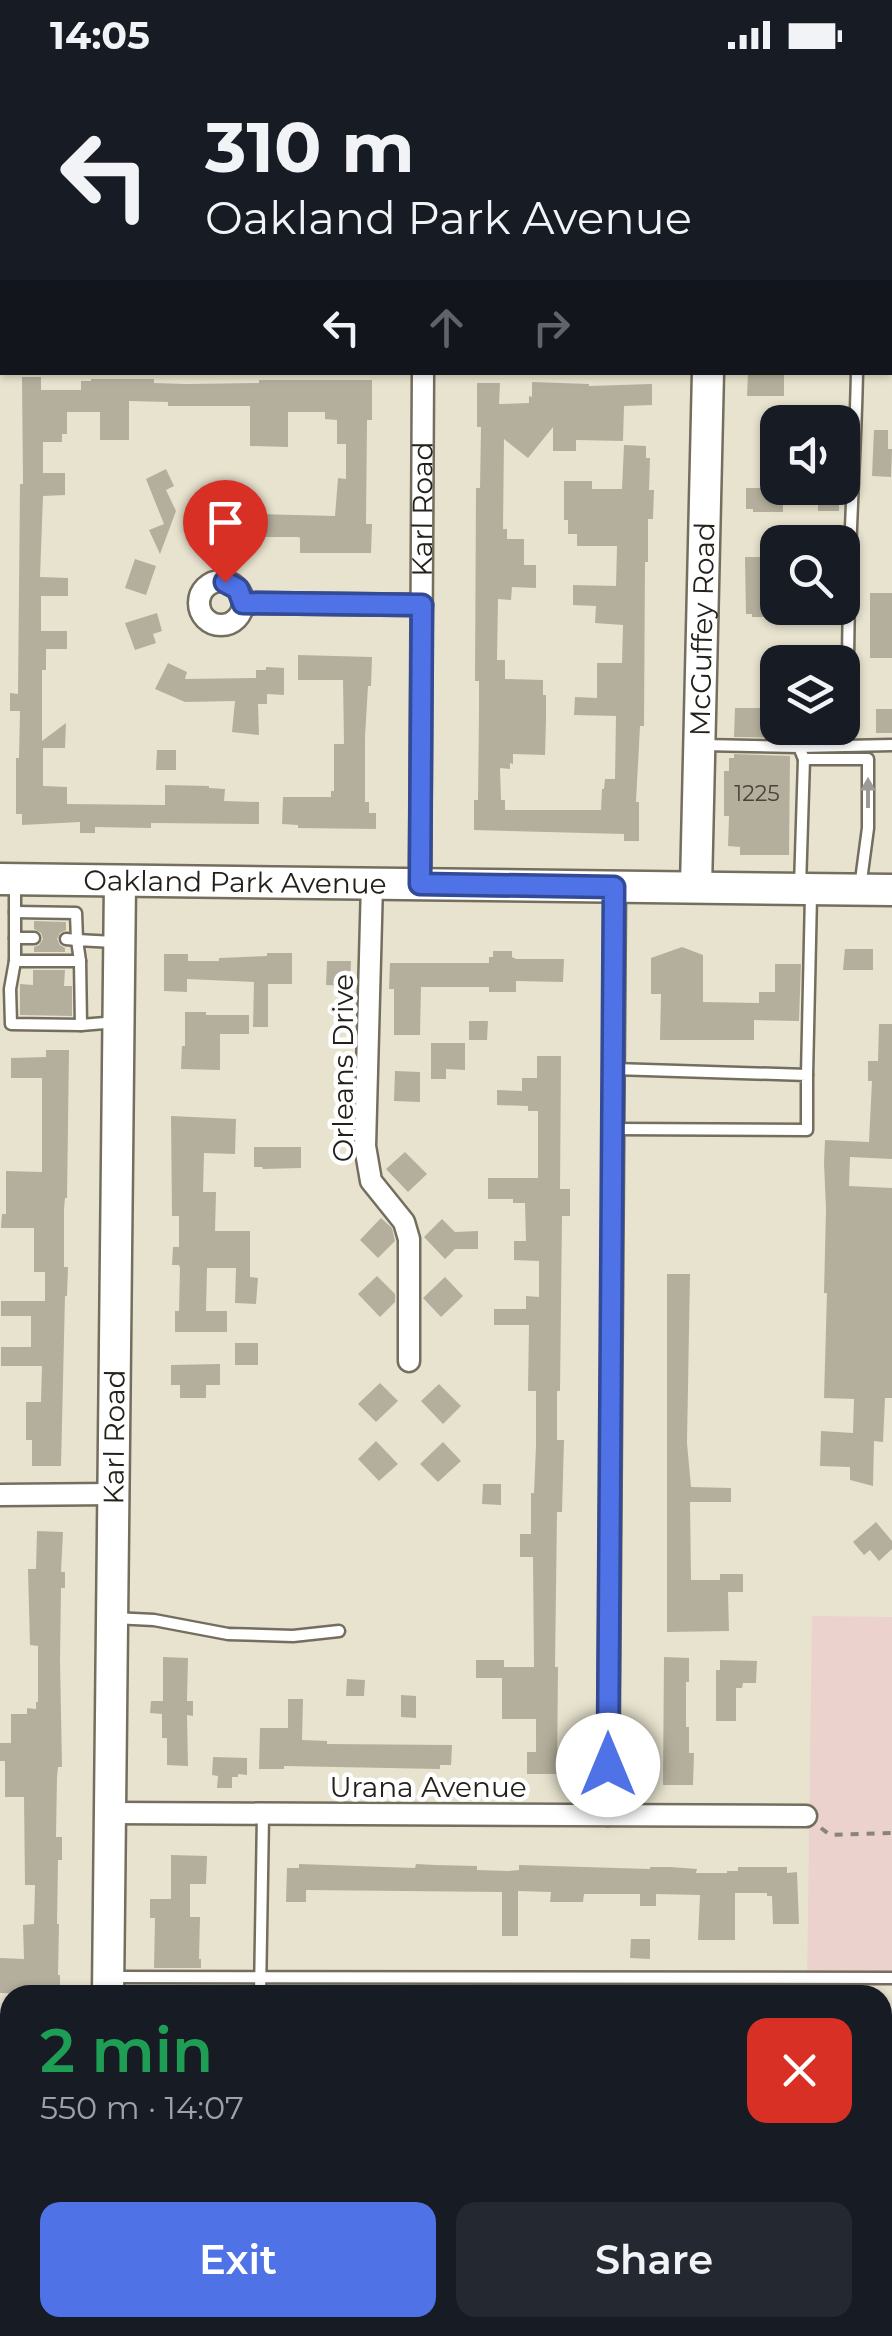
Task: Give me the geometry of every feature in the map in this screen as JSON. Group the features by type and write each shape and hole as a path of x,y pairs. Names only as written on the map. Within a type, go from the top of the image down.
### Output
{"main road":[{"name":"McGuffey Road","path":"696,888 708,375"},
{"name":"Oakland Park Avenue","path":"7,880 77,898 120,882 892,890"},
{"name":"Karl Road","path":"108,1985 120,882"}],"street":[{"name":"Karl Road","path":"420,884 424,375"},
{"path":"243,603 422,605"},
{"name":"Orleans Drive","path":"372,883 365,1146 371,1181 404,1222 409,1238 409,1361"},
{"path":"608,1814 614,887"},
{"path":"0,1495 114,1494"},
{"name":"Urana Avenue","path":"110,1813 806,1816"}],"lane":[{"path":"848,746 856,375"},
{"path":"700,745 892,745"},
{"path":"613,1129 807,1130 804,759 800,747"},
{"path":"804,759 868,759 868,828 860,890"},
{"path":"7,880 15,912 11,1024 118,1022"},
{"path":"15,912 77,898 72,939 80,961 82,1024"},
{"path":"15,938 34,938"},
{"path":"72,939 119,942"},
{"path":"15,961 80,961"},
{"path":"613,1068 806,1075"},
{"path":"112,1618 154,1620 228,1634 293,1636 340,1631"},
{"path":"261,1985 262,1814"},
{"path":"127,1985 261,1978 892,1978"}],"path":[{"path":"806,1816 830,1834 892,1833"}],"shaded area":[{"path":"812,1616 892,1617 892,1982 807,1981"}],"building":[{"path":"748,375 784,375 784,396 747,396"},
{"path":"22,377 41,377 41,390 81,390 81,381 91,379 154,379 154,383 187,384 372,380 372,420 367,420 366,524 372,524 371,553 300,553 298,537 256,537 256,514 335,516 338,478 346,479 346,444 337,444 337,420 325,419 325,412 288,412 288,447 250,446 250,406 168,406 168,402 129,401 129,440 100,440 100,412 67,412 67,434 62,434 62,442 43,442 43,473 65,473 65,495 43,496 40,577 68,578 68,596 41,596 41,631 67,631 67,649 46,649 46,670 42,670 42,741 66,723 65,748 43,748 43,786 67,787 67,804 165,805 165,785 209,786 225,789 224,801 259,802 259,824 151,823 151,828 95,827 95,833 80,833 80,822 22,825 22,814 16,814 20,711 10,711 10,693 18,694"},
{"path":"532,382 589,386 652,384 652,405 624,406 623,441 576,440 576,451 553,451 553,427 528,458 504,439 503,529 507,529 507,539 524,539 524,565 536,565 536,588 512,587 511,600 498,599 497,660 505,660 505,679 543,680 546,720 545,755 513,754 510,769 500,768 501,800 505,800 505,810 601,810 605,779 615,779 616,716 574,715 575,697 597,698 597,663 622,663 623,625 595,623 596,606 573,605 573,585 616,586 617,546 577,546 577,534 568,534 568,520 564,520 564,481 592,481 592,489 622,489 624,445 646,446 646,458 650,458 649,490 654,490 645,562 644,726 640,726 636,802 639,841 624,841 624,834 474,830 479,715 479,681 475,681 476,488 480,488 481,427 477,427 477,383 500,383 499,404 529,403"},
{"path":"874,430 888,430 891,477 872,476"},
{"path":"166,469 174,486 166,490 176,511 160,554 149,530 164,524 146,479"},
{"path":"746,488 760,488 760,505 783,505 783,512 746,509"},
{"path":"207,491 238,491 238,528 226,528 225,534 207,534"},
{"path":"818,505 839,505 839,511 818,511"},
{"path":"745,557 760,557 760,617 746,614"},
{"path":"135,559 156,566 146,595 125,588"},
{"path":"870,593 892,593 892,658 870,658"},
{"path":"157,613 162,631 153,634 156,643 135,650 125,623"},
{"path":"298,655 372,657 365,737 365,802 369,802 369,813 376,813 376,829 298,828 282,824 283,797 331,797 334,744 344,744 343,680 298,680"},
{"path":"168,663 187,672 185,679 256,678 256,670 284,668 284,695 267,694 267,704 258,704 259,735 232,732 235,701 185,702 155,689"},
{"path":"735,708 760,708 760,737 734,737"},
{"path":"876,709 892,709 892,733 876,733"},
{"path":"157,750 176,750 176,770 156,770"},
{"path":"734,754 790,756 789,855 740,855 740,847 728,846 724,771 729,771 729,758 734,758"},
{"path":"34,921 66,922 66,930 57,939 65,952 34,952 43,939 34,929"},
{"path":"682,947 703,955 703,1002 759,1003 759,992 775,992 775,964 801,964 799,1021 754,1020 754,1040 660,1040 661,994 651,994 651,958"},
{"path":"845,949 873,949 873,970 843,970"},
{"path":"493,951 512,951 516,959 564,959 563,982 516,981 516,992 489,992 489,987 421,987 420,1035 394,1035 390,963 489,963"},
{"path":"292,953 292,984 268,984 268,1027 253,1027 254,982 187,979 187,992 164,991 164,954 188,954 188,961 219,961"},
{"path":"327,961 351,961 350,986 326,985"},
{"path":"33,970 65,970 64,986 72,986 72,1016 20,1015 20,984 33,985"},
{"path":"185,1012 249,1015 249,1034 220,1034 220,1070 181,1069"},
{"path":"469,1021 488,1021 487,1040 469,1040"},
{"path":"879,1024 892,1024 892,1159 850,1157 849,1186 892,1188 892,1398 885,1398 883,1442 874,1441 873,1486 850,1480 850,1467 820,1466 821,1431 853,1433 854,1399 824,1398 825,1140 869,1142 872,1081 868,1081 868,1061 878,1061"},
{"path":"431,1043 465,1043 465,1070 446,1069 446,1079 431,1079"},
{"path":"46,1050 69,1050 64,1209 64,1267 68,1267 61,1466 32,1466 32,1440 26,1440 26,1402 41,1402 42,1366 1,1366 1,1347 31,1347 31,1316 1,1316 1,1301 45,1301 45,1272 34,1272 34,1228 1,1228 2,1214 6,1214 6,1171 42,1172 42,1078 11,1078 11,1058 46,1057"},
{"path":"537,1056 561,1056 560,1189 570,1189 570,1216 562,1216 557,1391 557,1440 564,1440 562,1512 557,1512 557,1774 527,1774 527,1752 536,1752 536,1719 502,1719 502,1678 476,1678 476,1660 504,1660 504,1667 534,1667 533,1557 520,1557 520,1534 531,1534 536,1446 536,1391 528,1391 529,1325 494,1325 494,1309 526,1309 526,1296 539,1297 539,1261 514,1260 514,1241 526,1241 525,1203 488,1199 488,1178 538,1178 538,1111 528,1111 528,1106 497,1105 497,1090 522,1091 522,1078 537,1078"},
{"path":"395,1071 420,1072 420,1102 394,1101"},
{"path":"171,1116 236,1119 235,1154 204,1153 203,1192 216,1192 215,1231 250,1231 250,1277 258,1278 256,1304 235,1303 236,1268 207,1268 206,1311 227,1311 227,1332 175,1332 180,1268 172,1265 173,1247 179,1247 179,1216 172,1216"},
{"path":"254,1147 301,1147 301,1168 254,1167"},
{"path":"405,1152 427,1174 408,1192 386,1169"},
{"path":"381,1218 392,1228 395,1241 378,1258 360,1240"},
{"path":"442,1219 455,1232 478,1231 478,1249 455,1249 445,1259 424,1237"},
{"path":"667,1274 690,1274 687,1443 691,1487 731,1488 731,1502 690,1502 691,1580 720,1580 720,1574 743,1574 743,1592 728,1592 729,1631 667,1632"},
{"path":"377,1276 395,1294 395,1302 380,1317 358,1294"},
{"path":"445,1277 463,1296 441,1317 423,1298"},
{"path":"235,1343 258,1343 258,1365 235,1365"},
{"path":"220,1364 220,1385 206,1385 206,1398 180,1398 180,1385 171,1385 171,1365"},
{"path":"380,1383 398,1401 376,1422 358,1404"},
{"path":"439,1384 461,1406 443,1424 421,1401"},
{"path":"376,1441 398,1464 379,1481 358,1459"},
{"path":"443,1442 461,1461 438,1482 420,1464"},
{"path":"483,1484 501,1484 501,1505 482,1504"},
{"path":"876,1522 892,1541 892,1549 879,1561 870,1550 864,1555 853,1542"},
{"path":"37,1531 63,1532 62,1767 58,1767 57,1777 56,1837 62,1837 57,1924 60,1985 0,1985 0,1958 24,1959 23,1925 34,1924 35,1885 25,1885 24,1797 5,1797 5,1761 0,1761 0,1743 11,1743 11,1714 27,1714 27,1708 36,1709 38,1702 38,1646 30,1645 28,1569 36,1569"},
{"path":"163,1657 188,1658 187,1701 193,1701 193,1716 187,1715 188,1766 167,1765 162,1714 150,1713 151,1701 163,1701"},
{"path":"664,1657 689,1658 686,1727 689,1753 694,1753 693,1785 663,1785"},
{"path":"720,1660 757,1661 756,1683 743,1683 742,1688 736,1688 736,1721 716,1721 716,1670 720,1670"},
{"path":"347,1679 365,1680 364,1696 346,1696"},
{"path":"401,1695 416,1696 416,1718 401,1717"},
{"path":"288,1699 303,1699 302,1740 327,1744 452,1745 451,1765 440,1765 440,1769 259,1769 260,1728 288,1728"},
{"path":"213,1757 247,1758 247,1775 232,1777 232,1788 217,1788 218,1776 212,1775"},
{"path":"171,1855 207,1856 206,1884 190,1884 190,1917 200,1917 201,1968 154,1968 155,1918 150,1918 150,1899 171,1899"},
{"path":"299,1864 477,1866 477,1870 508,1871 519,1870 519,1865 670,1867 697,1869 696,1873 727,1873 738,1871 738,1867 787,1867 787,1873 797,1872 799,1924 773,1924 772,1896 767,1893 735,1893 735,1940 698,1940 700,1895 656,1894 656,1906 640,1906 640,1894 584,1894 583,1902 550,1902 551,1892 518,1891 518,1936 502,1936 502,1892 306,1890 306,1902 286,1902 287,1868 299,1868"},
{"path":"631,1939 650,1939 650,1959 630,1958"}],"route":[{"path":"225,582 238,589 243,603 422,605 420,884 614,887 608,1765"}]}
